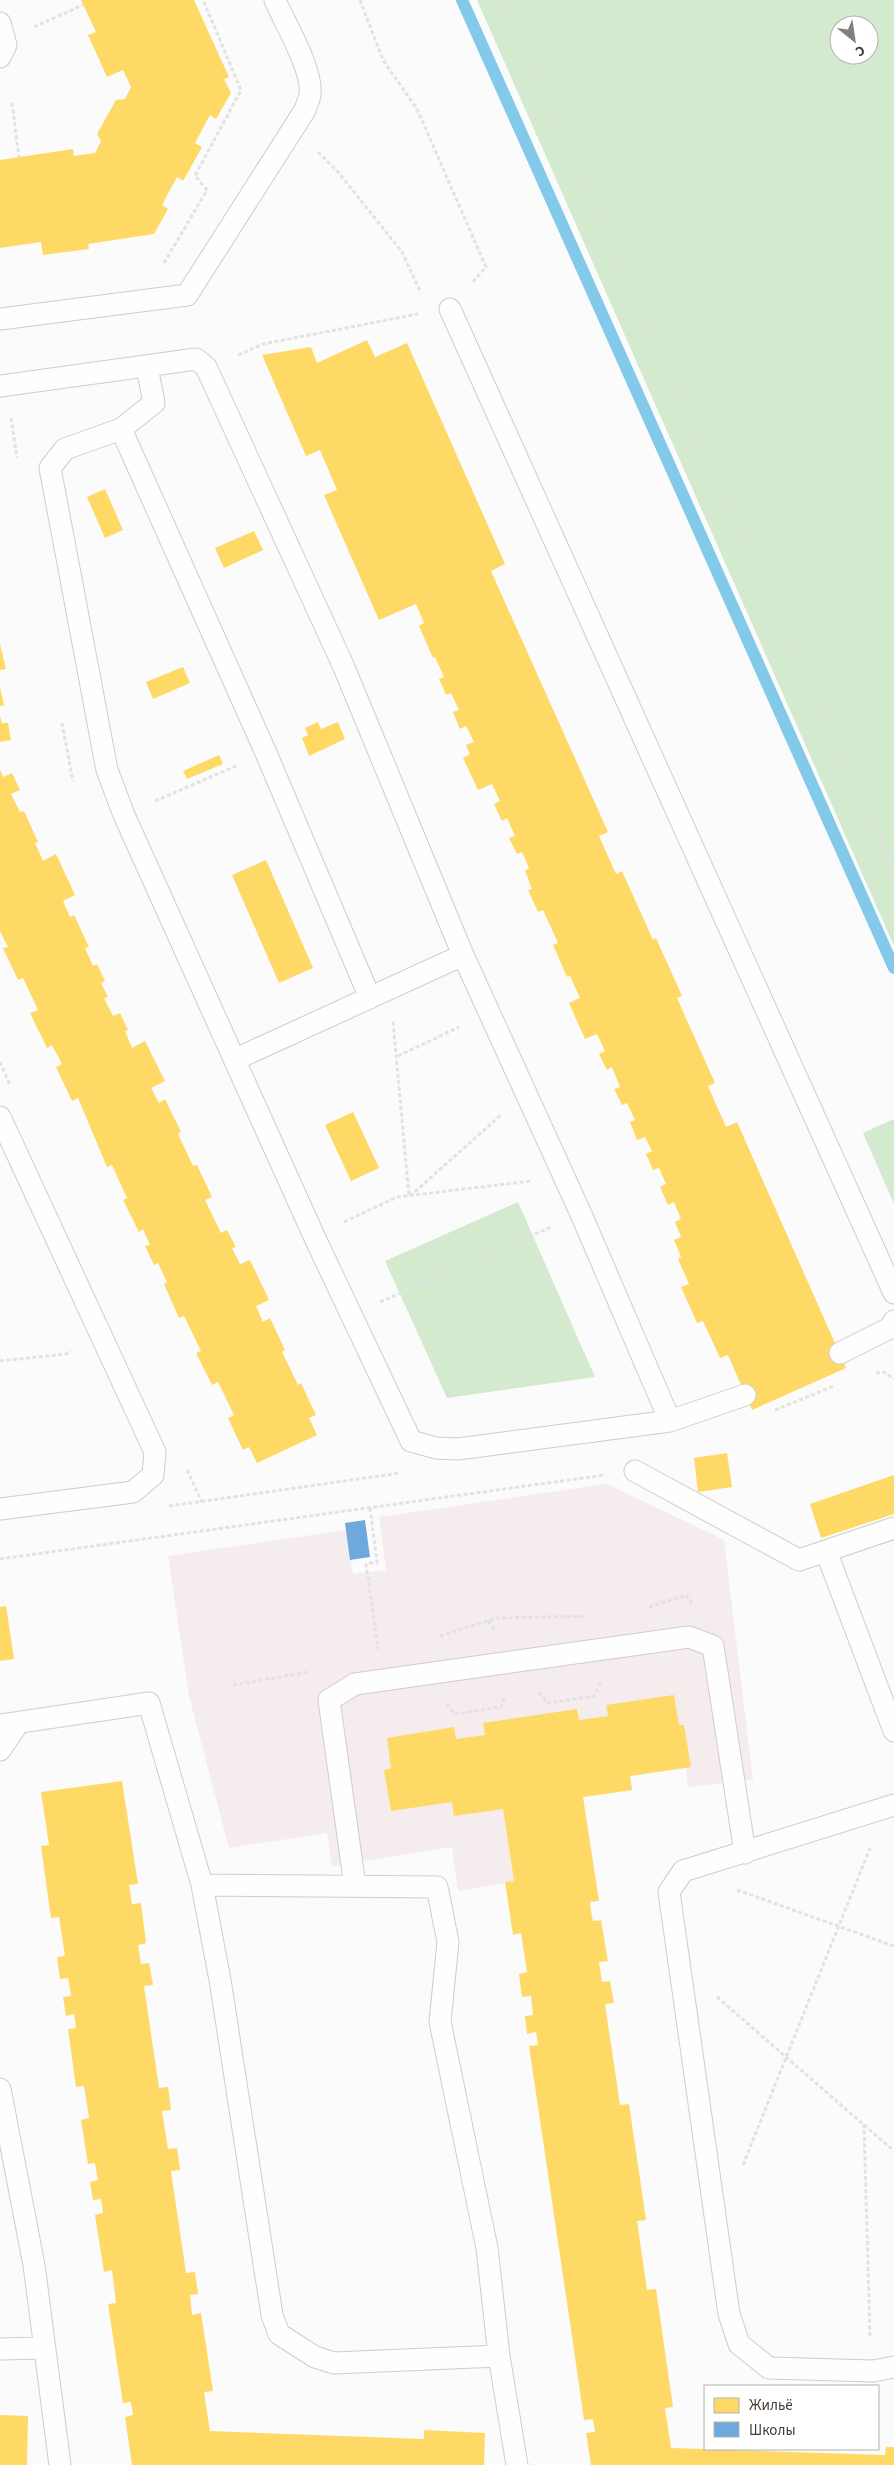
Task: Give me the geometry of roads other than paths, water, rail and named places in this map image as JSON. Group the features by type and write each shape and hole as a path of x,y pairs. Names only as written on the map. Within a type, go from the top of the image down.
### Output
{"lane":[{"path":"0,319 187,295 305,110 310,95 309,80 275,0"},
{"path":"0,23 6,45 0,56"},
{"path":"440,310 894,1293"},
{"path":"3,385 196,359 206,367 343,665 463,955 581,1214 670,1420"},
{"path":"147,367 154,403 121,429 66,449 50,468 107,770 124,815 236,1059 314,1236 411,1441 436,1448 458,1449 670,1420 745,1395"},
{"path":"121,429 266,753 370,998"},
{"path":"236,1059 463,955"},
{"path":"0,1117 6,1145 102,1337 155,1452 154,1475 133,1492 0,1508"},
{"path":"842,1352 890,1328 894,1321"},
{"path":"635,1471 799,1560 894,1528"},
{"path":"826,1551 894,1731"},
{"path":"355,1886 329,1700 355,1684 689,1636 713,1646 745,1853"},
{"path":"0,1750 9,1724 149,1703 202,1885 220,1980 272,2315 280,2334 315,2357 334,2363 500,2356"},
{"path":"890,1807 683,1871 669,1892 729,2314 739,2344 769,2368 873,2370 894,2367"},
{"path":"202,1885 437,1887 448,1942 440,2022 487,2248 500,2356 517,2465"},
{"path":"0,2089 34,2266 60,2465"},
{"path":"0,2349 44,2348"}],"waterway":[{"path":"462,0 894,968"}]}
